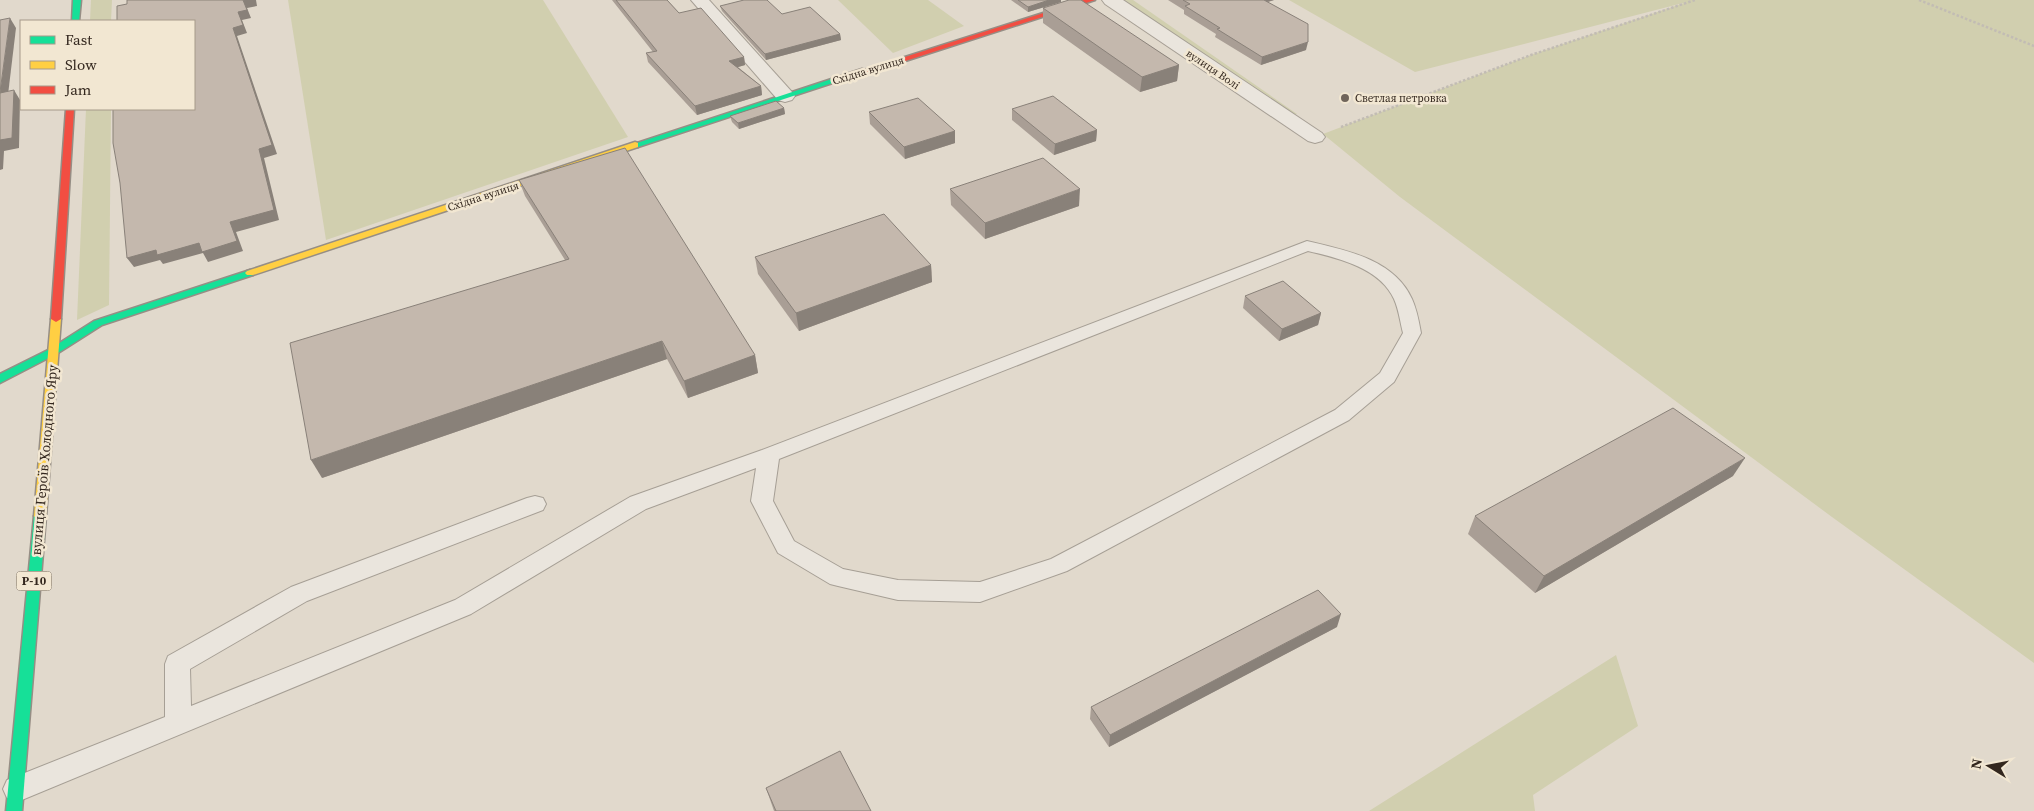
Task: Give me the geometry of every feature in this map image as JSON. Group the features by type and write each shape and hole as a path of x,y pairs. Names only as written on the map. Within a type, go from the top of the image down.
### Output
{"street":[{"path":"76,20 77,0"},
{"path":"700,0 785,96"},
{"name":"Східна вулиця","path":"0,379 54,351 98,324 785,96 1091,0"},
{"name":"вулиця Волі","path":"1112,0 1315,137"},
{"name":"вулиця Героїв Холодного Яру","path":"14,811 54,351 70,110"}],"lane":[{"path":"17,788 463,607 638,503 769,455 1307,246 1336,252 1380,271 1402,296 1412,332 1387,377 1342,415 1058,566 980,592 898,590 838,577 786,547 762,502 769,455"},
{"path":"178,722 177,664 299,594 535,504"}],"path":[{"path":"1315,137 1531,55 1695,0"},
{"path":"1919,0 2034,46"}],"shaded area":[{"path":"91,0 112,0 111,20 90,20"},
{"path":"288,0 543,0 628,137 326,240"},
{"path":"838,0 928,0 964,26 893,53"},
{"path":"1120,0 1133,0 1297,114 1289,115"},
{"path":"1289,0 2034,0 2034,663 1832,517 1400,197 1323,134 1531,55 1687,2 1415,72"},
{"path":"86,110 111,110 109,305 77,320"},
{"path":"1616,655 1638,726 1533,795 1535,811 1369,811"}],"building":[{"path":"127,0 243,0 247,10 238,12 243,25 233,28 272,145 259,149 274,210 230,222 237,241 202,252 199,243 157,255 156,250 127,258 120,183 113,143 113,110 195,110 195,20 117,20 117,6 127,4"},
{"path":"616,0 667,0 679,13 701,8 744,57 729,61 761,86 695,106 646,53 657,51"},
{"path":"744,0 767,0 782,14 810,7 840,34 765,54 720,6"},
{"path":"1018,0 1049,0 1028,7"},
{"path":"1069,0 1081,0 1179,65 1142,77 1043,8"},
{"path":"1183,0 1264,0 1308,24 1308,42 1262,57 1217,29 1220,28 1185,6 1190,4"},
{"path":"10,18 0,92 0,20"},
{"path":"14,90 12,138 0,140 0,93"},
{"path":"1053,96 1097,130 1055,144 1012,109"},
{"path":"918,98 955,131 904,147 869,112"},
{"path":"776,101 784,108 738,123 730,116"},
{"path":"625,148 755,355 684,381 662,341 311,460 290,343 569,259 519,180"},
{"path":"1043,158 1080,189 985,223 950,189"},
{"path":"884,214 931,265 796,313 755,257"},
{"path":"1283,281 1321,313 1282,329 1245,296"},
{"path":"1673,408 1745,458 1544,576 1475,516"},
{"path":"1318,590 1341,614 1110,735 1091,707"},
{"path":"840,751 871,811 776,811 766,788"}],"traffic: fast":[{"path":"76,20 77,0"},
{"path":"635,145 865,71"},
{"path":"0,379 54,351 98,323 250,273"},
{"path":"14,811 40,516"}],"traffic: slow":[{"path":"250,273 635,145"},
{"path":"40,516 56,319"}],"traffic: jam":[{"path":"865,71 1091,0"},
{"path":"56,319 70,110"}],"place":[{"name":"Светлая петровка","path":"1345,98"}]}
